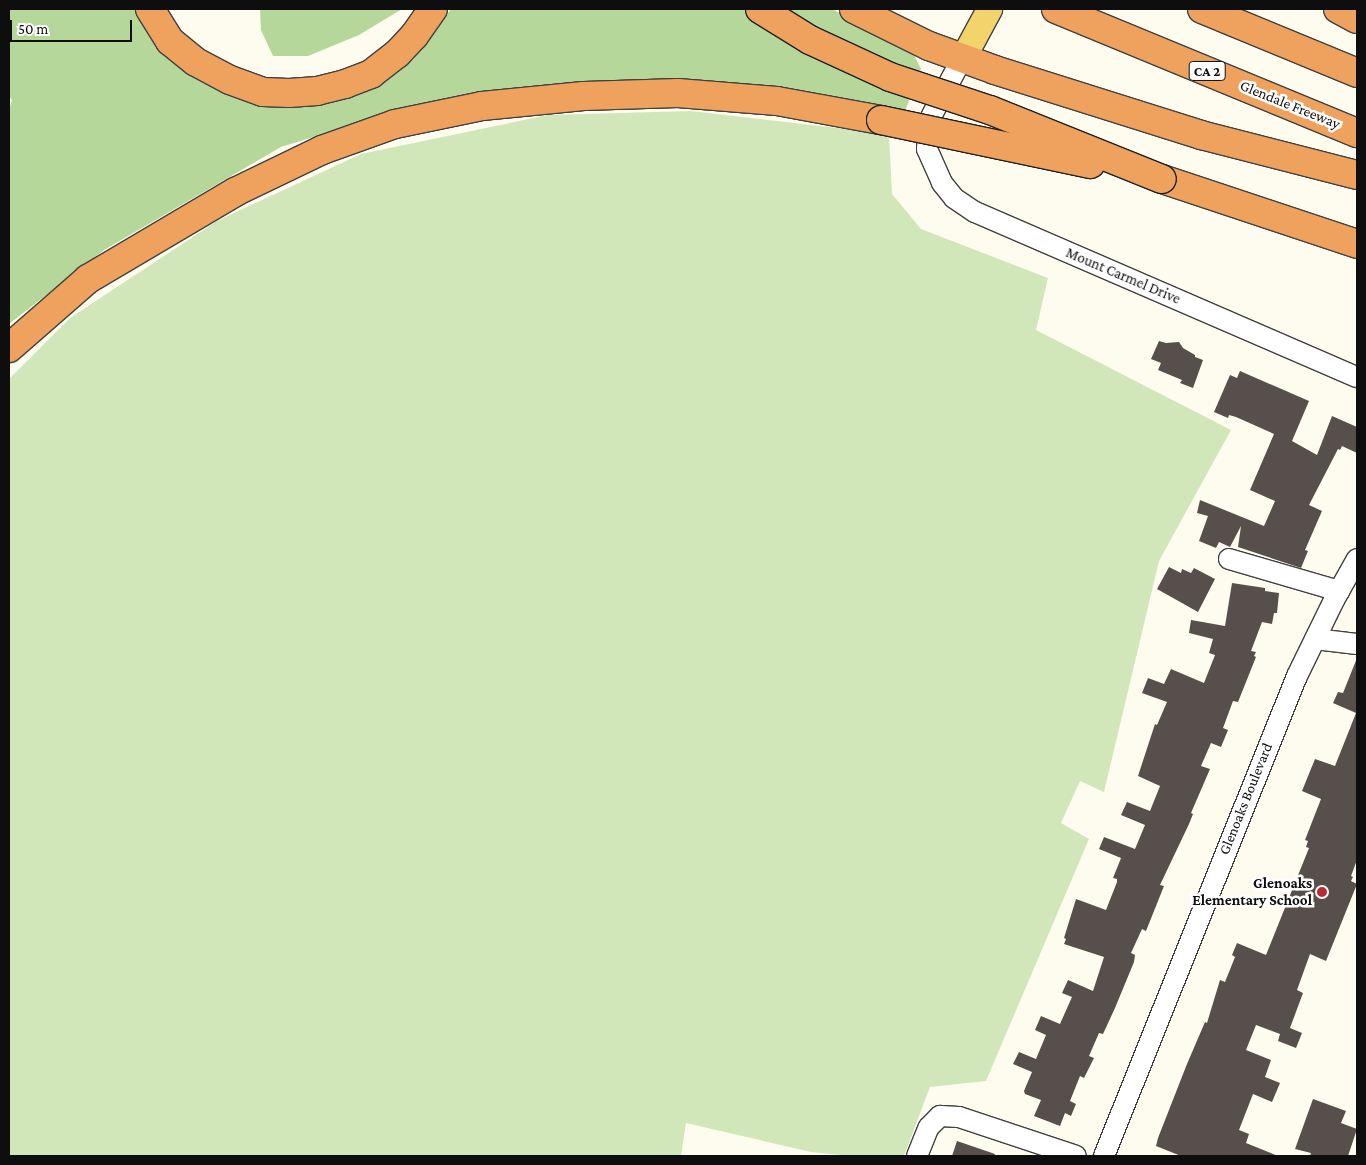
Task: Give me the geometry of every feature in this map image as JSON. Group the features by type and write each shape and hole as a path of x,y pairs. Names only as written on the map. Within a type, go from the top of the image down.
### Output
{"highway":[{"path":"150,9 170,41 196,62 230,80 262,92 289,92 317,91 371,74 397,54 414,36 433,9"},
{"path":"760,9 810,40 890,77 990,110 1162,179 1357,244"},
{"path":"854,9 930,46 962,59 1174,127 1357,175"},
{"name":"Glendale Freeway","path":"1056,9 1357,133"},
{"path":"1202,9 1357,73"},
{"path":"1338,9 1357,19"},
{"path":"9,348 88,279 226,196 322,150 395,124 482,106 584,96 678,93 777,101 881,120 1162,179"}],"main road":[{"path":"962,59 989,9"}],"street":[{"path":"949,83 962,59"},
{"name":"Mount Carmel Drive","path":"928,137 927,149 942,183 954,198 975,212 1357,377"},
{"path":"1229,558 1339,591"},
{"name":"Glenoaks Boulevard","path":"1104,1156 1262,760 1315,639 1357,559"},
{"path":"1315,639 1357,644"},
{"path":"917,1156 929,1127 940,1116 959,1117 1076,1156"}],"green space":[{"path":"9,9 140,9 269,101 314,105 373,87 413,60 451,9 832,9 913,53 921,69 905,111 657,80 527,87 404,109 281,147 104,250 9,324 9,110 12,100 9,96"},
{"path":"260,9 402,9 359,35 308,56 273,56 261,30"},
{"path":"691,111 889,134 892,194 921,229 1048,278 1036,330 1231,430 1159,561 1104,792 1080,781 1061,823 1089,839 986,1081 930,1087 904,1156 851,1156 811,1152 686,1123 681,1156 9,1156 9,379 70,318 217,221 361,154 548,115"}],"building":[{"path":"1159,341 1166,343 1179,342 1183,348 1195,355 1195,357 1203,360 1193,388 1180,383 1182,380 1158,370 1161,363 1151,359"},
{"path":"1240,371 1309,401 1292,441 1317,455 1332,416 1357,427 1357,453 1342,446 1340,450 1338,449 1309,505 1322,511 1305,550 1308,551 1301,568 1238,547 1241,526 1230,547 1219,542 1216,548 1199,541 1208,516 1197,513 1200,500 1264,526 1275,501 1250,490 1274,434 1236,417 1229,415 1228,418 1214,412 1230,375 1237,378"},
{"path":"1169,567 1181,573 1182,569 1191,573 1194,568 1215,579 1198,612 1157,589"},
{"path":"1232,583 1265,588 1265,591 1279,593 1277,613 1274,613 1272,624 1262,622 1251,651 1256,652 1254,656 1256,657 1238,702 1233,701 1223,728 1228,730 1221,747 1211,743 1201,766 1210,769 1191,813 1193,814 1160,885 1164,886 1146,931 1142,929 1131,953 1135,955 1134,962 1115,1008 1103,1034 1099,1033 1089,1056 1094,1058 1084,1078 1080,1076 1070,1101 1076,1104 1071,1116 1065,1113 1060,1126 1034,1116 1041,1100 1025,1094 1024,1091 1032,1072 1013,1064 1019,1052 1036,1059 1046,1035 1035,1030 1041,1016 1060,1024 1072,997 1062,993 1068,980 1093,991 1104,957 1064,944 1066,939 1064,938 1076,899 1106,910 1117,882 1117,879 1113,878 1121,858 1099,849 1104,837 1135,849 1145,825 1121,815 1127,802 1150,811 1160,786 1138,776 1155,724 1157,725 1167,702 1142,693 1148,678 1164,684 1171,669 1204,683 1215,655 1209,653 1213,639 1189,633 1191,620 1225,626"},
{"path":"1357,658 1357,860 1351,881 1357,884 1326,961 1310,954 1297,990 1303,993 1290,1028 1302,1033 1296,1048 1278,1041 1280,1034 1256,1025 1246,1050 1271,1060 1265,1077 1280,1083 1272,1102 1253,1094 1239,1130 1249,1134 1246,1143 1278,1156 1181,1156 1156,1146 1158,1138 1187,1064 1205,1022 1207,1023 1220,980 1225,982 1235,957 1232,955 1237,943 1266,955 1309,848 1306,847 1308,841 1305,840 1321,799 1302,791 1315,759 1335,766 1356,713 1333,703 1338,692 1343,693"},
{"path":"1313,1099 1346,1111 1341,1123 1357,1129 1348,1156 1310,1156 1311,1153 1295,1149"},
{"path":"957,1141 995,1154 994,1156 952,1156"}],"place":[{"name":"Glenoaks Elementary School","path":"1322,892"}]}
